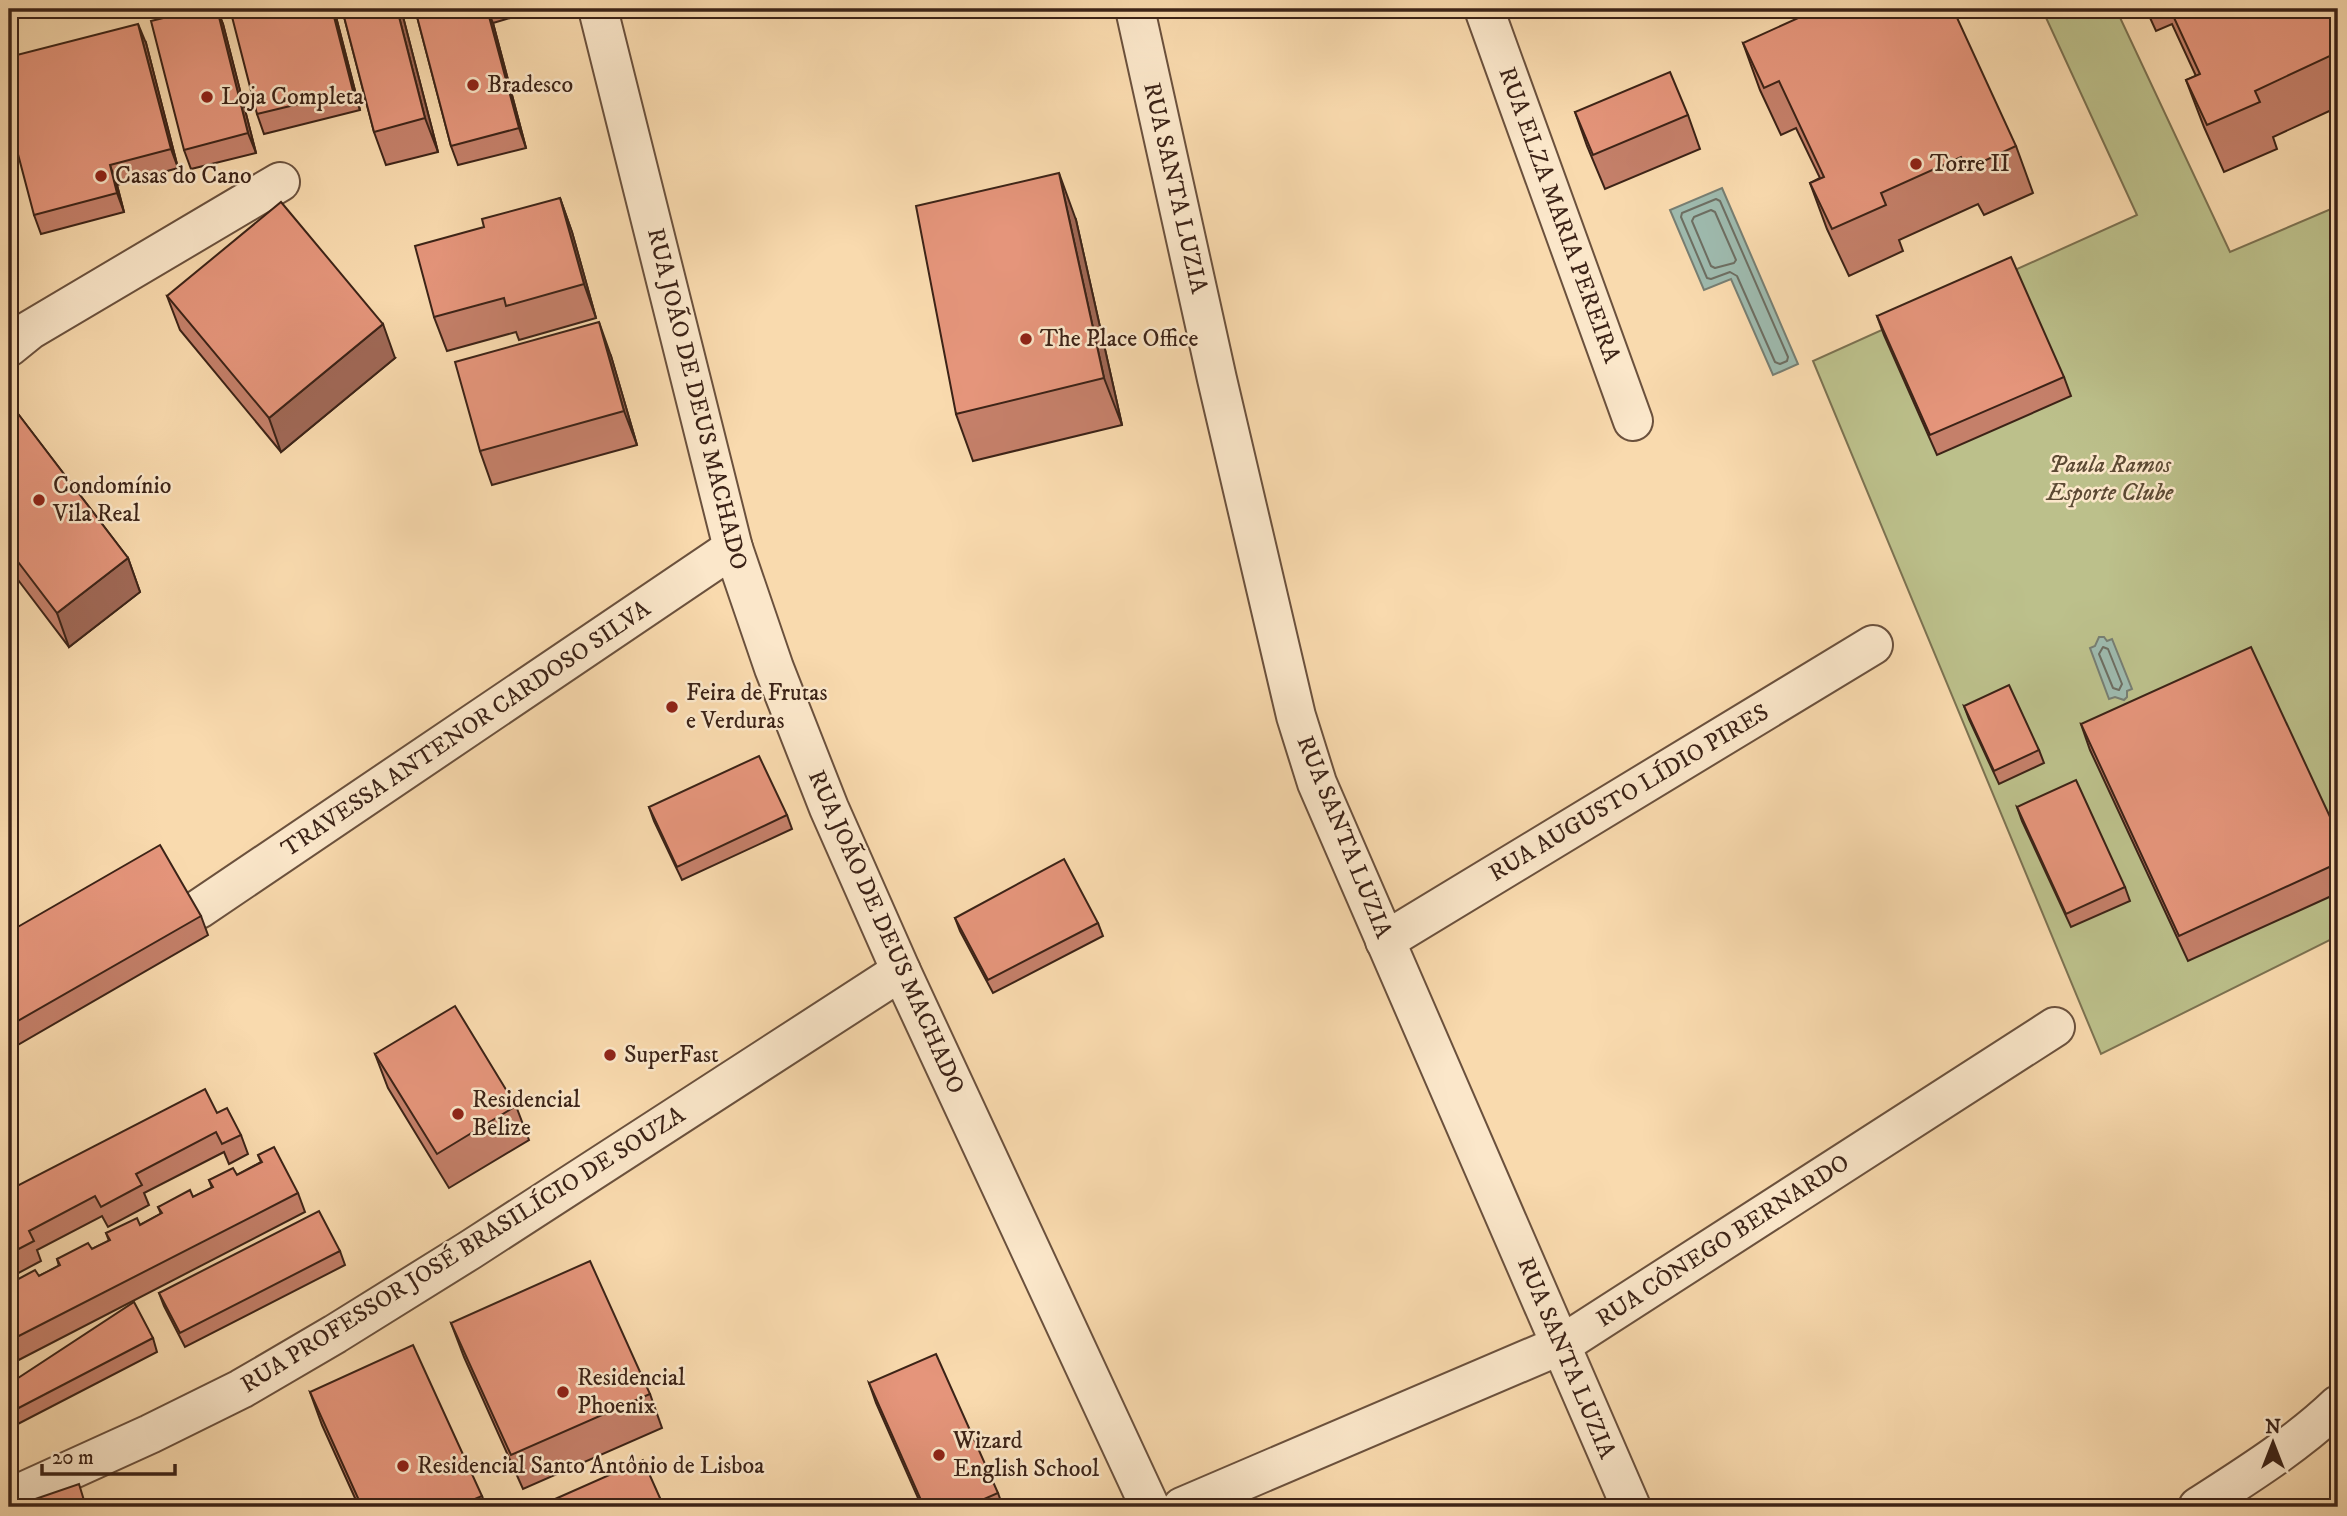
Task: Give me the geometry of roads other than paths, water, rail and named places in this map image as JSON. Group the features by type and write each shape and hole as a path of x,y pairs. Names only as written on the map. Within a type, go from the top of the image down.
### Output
{"street":[{"name":"RUA JOÃO DE DEUS MACHADO","path":"598,9 733,548 774,668 824,795 901,971 1150,1507"},
{"name":"RUA SANTA LUZIA","path":"1135,9 1220,392 1296,716 1317,783 1631,1507"},
{"name":"RUA ELZA MARIA PEREIRA","path":"1484,9 1633,421"},
{"path":"9,347 30,330 281,182"},
{"name":"TRAVESSA ANTENOR CARDOSO SILVA","path":"199,909 733,548"},
{"name":"RUA AUGUSTO LÍDIO PIRES","path":"1385,941 1873,645"},
{"name":"RUA PROFESSOR JOSÉ BRASILÍCIO DE SOUZA","path":"9,1498 150,1434 240,1389 335,1334 470,1250 901,971"},
{"name":"RUA CÔNEGO BERNARDO","path":"1182,1507 1561,1345 2055,1027"},
{"path":"2198,1507 2274,1458 2338,1405"}],"water":[{"path":"1722,188 1798,364 1773,375 1731,279 1704,290 1670,210"},
{"path":"2099,637 2104,637 2107,641 2112,639 2132,689 2127,691 2124,700 2115,697 2109,699 2090,648 2095,646"}],"place":[{"name":"Bradesco","path":"473,85"},
{"name":"Loja Completa","path":"207,97"},
{"name":"Torre II","path":"1916,164"},
{"name":"Casas do Cano","path":"101,176"},
{"name":"The Place Office","path":"1026,339"},
{"name":"Condomínio Vila Real","path":"39,500"},
{"name":"Feira de Frutas e Verduras","path":"672,707"},
{"name":"SuperFast","path":"610,1055"},
{"name":"Residencial Belize","path":"458,1114"},
{"name":"Residencial Phoenix","path":"563,1392"},
{"name":"Wizard English School","path":"939,1455"},
{"name":"Residencial Santo Antônio de Lisboa","path":"403,1466"}],"park label":[{"name":"Paula Ramos Esporte Clube","path":"2110,479"}]}
